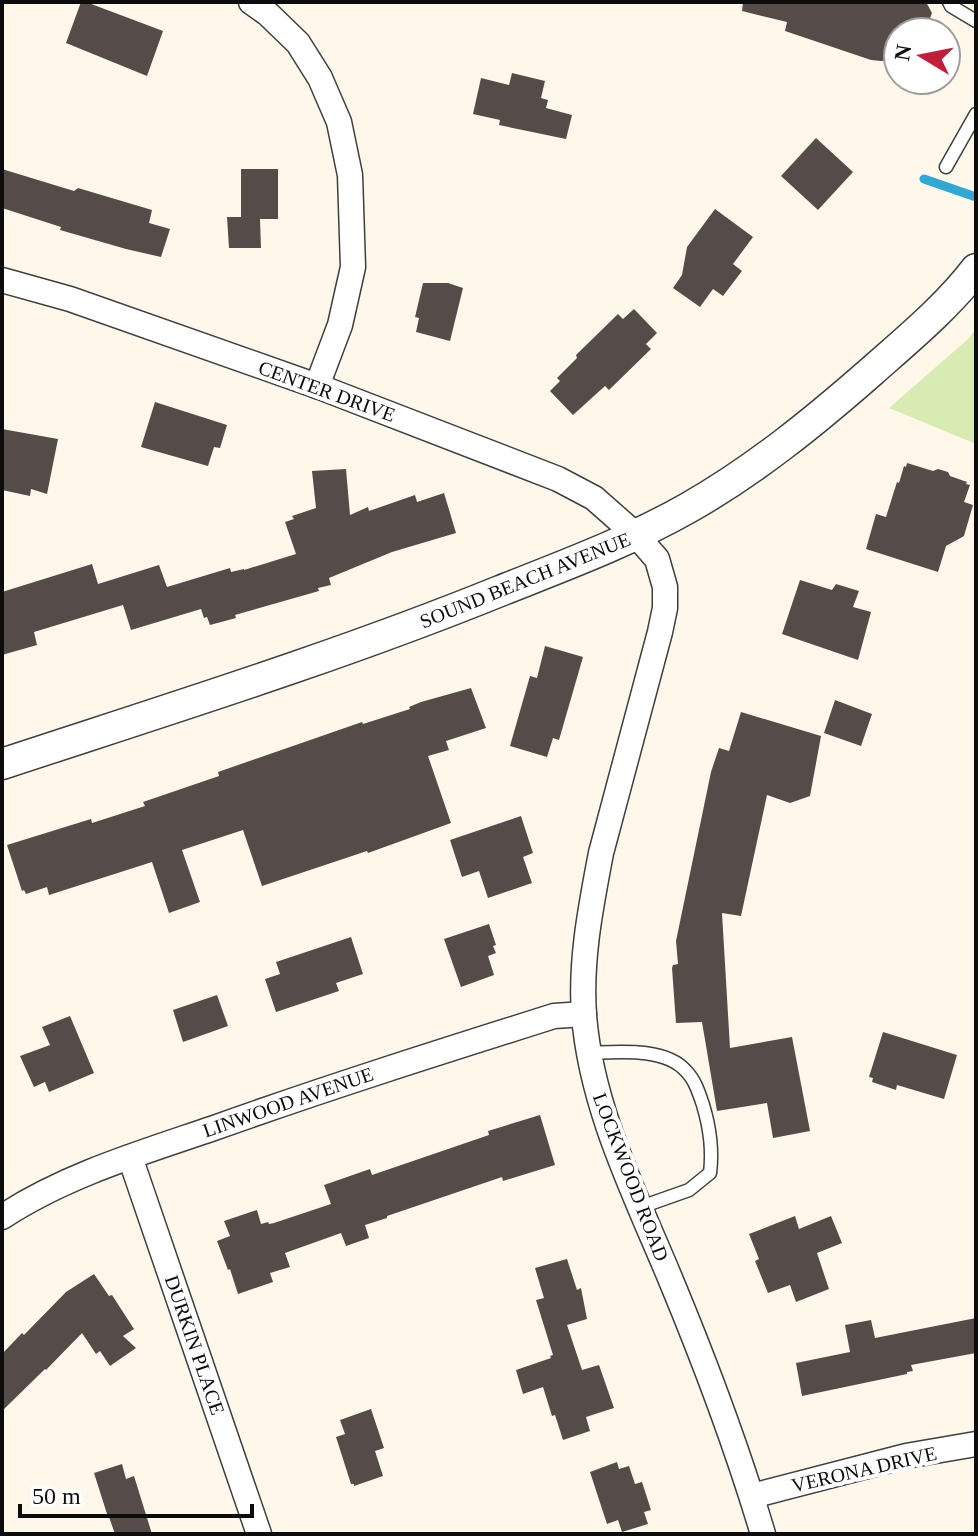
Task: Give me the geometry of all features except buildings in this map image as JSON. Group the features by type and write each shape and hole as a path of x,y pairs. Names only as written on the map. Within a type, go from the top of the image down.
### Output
{"street":[{"path":"251,2 298,43 320,78 339,122 350,175 353,267 340,325 317,386"},
{"name":"SOUND BEACH AVENUE","path":"2,764 414,626 636,535 708,496 809,424 894,352 976,269"},
{"name":"CENTER DRIVE","path":"2,280 70,299 317,386 558,479 594,498 636,535"},
{"name":"LOCKWOOD ROAD","path":"636,535 657,559 665,587 665,608 601,853 585,945 584,1014 589,1053 603,1110 707,1369 763,1534"},
{"name":"LINWOOD AVENUE","path":"2,1217 31,1198 130,1157 357,1078 554,1016 584,1014"},
{"name":"DURKIN PLACE","path":"130,1157 259,1534"},
{"name":"VERONA DRIVE","path":"752,1496 906,1456 976,1444"}],"lane":[{"path":"949,2 976,21"},
{"path":"946,167 976,114"},
{"path":"589,1053 643,1052 671,1060 686,1069 699,1091 713,1151 710,1173 689,1190 641,1207"}],"green space":[{"path":"976,329 976,444 889,408 968,339"}],"waterway":[{"path":"924,179 976,197"}]}
